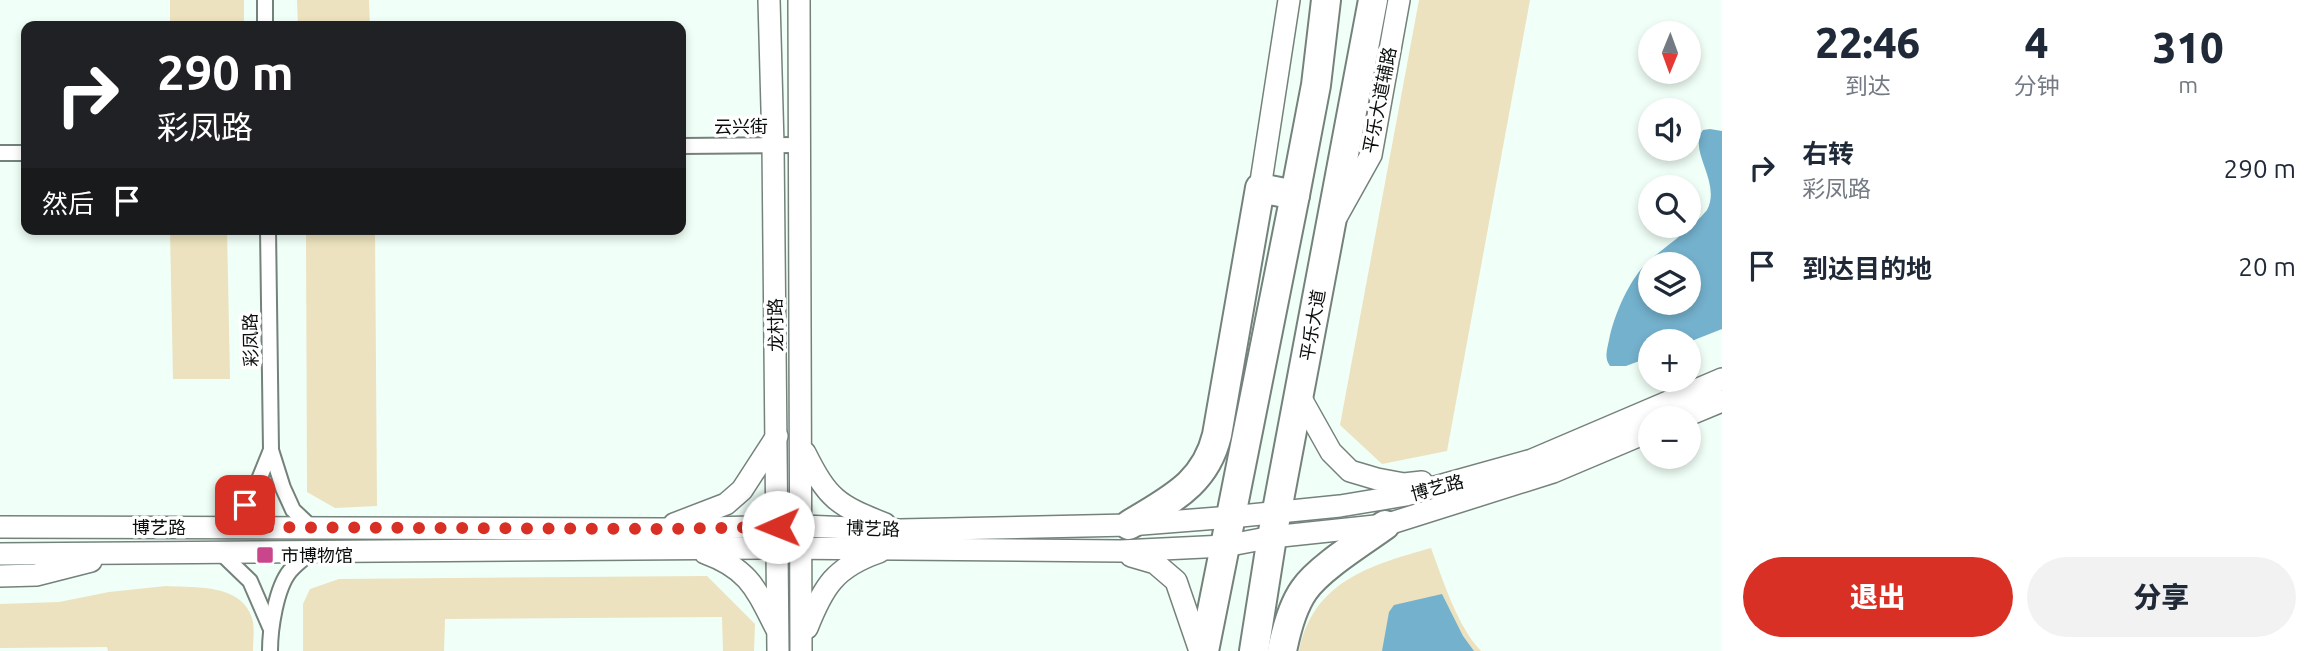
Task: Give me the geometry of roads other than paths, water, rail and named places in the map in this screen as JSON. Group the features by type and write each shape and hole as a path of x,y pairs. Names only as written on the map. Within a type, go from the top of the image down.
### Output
{"highway":[{"path":"1202,651 1295,195 1315,85 1326,0"},
{"name":"平乐大道","path":"1254,651 1328,233 1373,0"},
{"path":"1129,525 1184,490 1205,469 1214,449 1260,188 1295,195"},
{"path":"1282,651 1286,631 1304,589 1335,560 1385,525"}],"main road":[{"name":"龙村路","path":"769,0 778,641"},
{"name":"龙村路","path":"799,0 803,526 801,647"},
{"path":"1260,188 1289,0"},
{"name":"平乐大道辅路","path":"1328,233 1371,155 1399,0"},
{"name":"博艺路","path":"0,554 693,548 777,537 803,526 895,539 1112,551 1225,546 1275,525 1406,495 1532,460 1722,379"},
{"path":"1299,395 1331,452 1350,471 1377,480 1404,484 1480,475"},
{"path":"1701,410 1722,401"},
{"path":"663,529 726,504 742,490 777,436"},
{"name":"博艺路","path":"0,527 663,529 777,537 803,548 895,539 1231,517 1275,525 1385,525 1553,472 1638,436"},
{"path":"801,647 818,601 827,585 842,570 895,539 835,501 818,480 802,448"},
{"path":"693,548 728,561 746,575 778,641"},
{"path":"1112,551 1155,562 1176,581 1202,651"},
{"path":"0,576 36,575 121,553"}],"street":[{"path":"265,0 265,21"},
{"name":"云兴街","path":"686,146 801,145"},
{"path":"0,153 21,153"},
{"name":"彩凤路","path":"268,235 271,450 293,510 311,527"},
{"name":"彩凤路","path":"217,527 245,505 271,450"},
{"path":"270,651 270,627 281,587 290,570 311,552"},
{"path":"221,553 250,581 270,627"}],"water":[{"path":"1710,129 1722,131 1722,329 1701,337 1701,329 1638,329 1638,362 1626,366 1610,366 1607,354 1611,330 1619,308 1638,273 1638,315 1701,315 1701,252 1660,252 1677,238 1701,238 1701,216 1707,210 1710,188 1701,157 1703,130"},
{"path":"1442,594 1463,636 1474,651 1382,651 1389,612 1394,605"}],"place":[{"name":"市博物馆","path":"265,555"}]}
